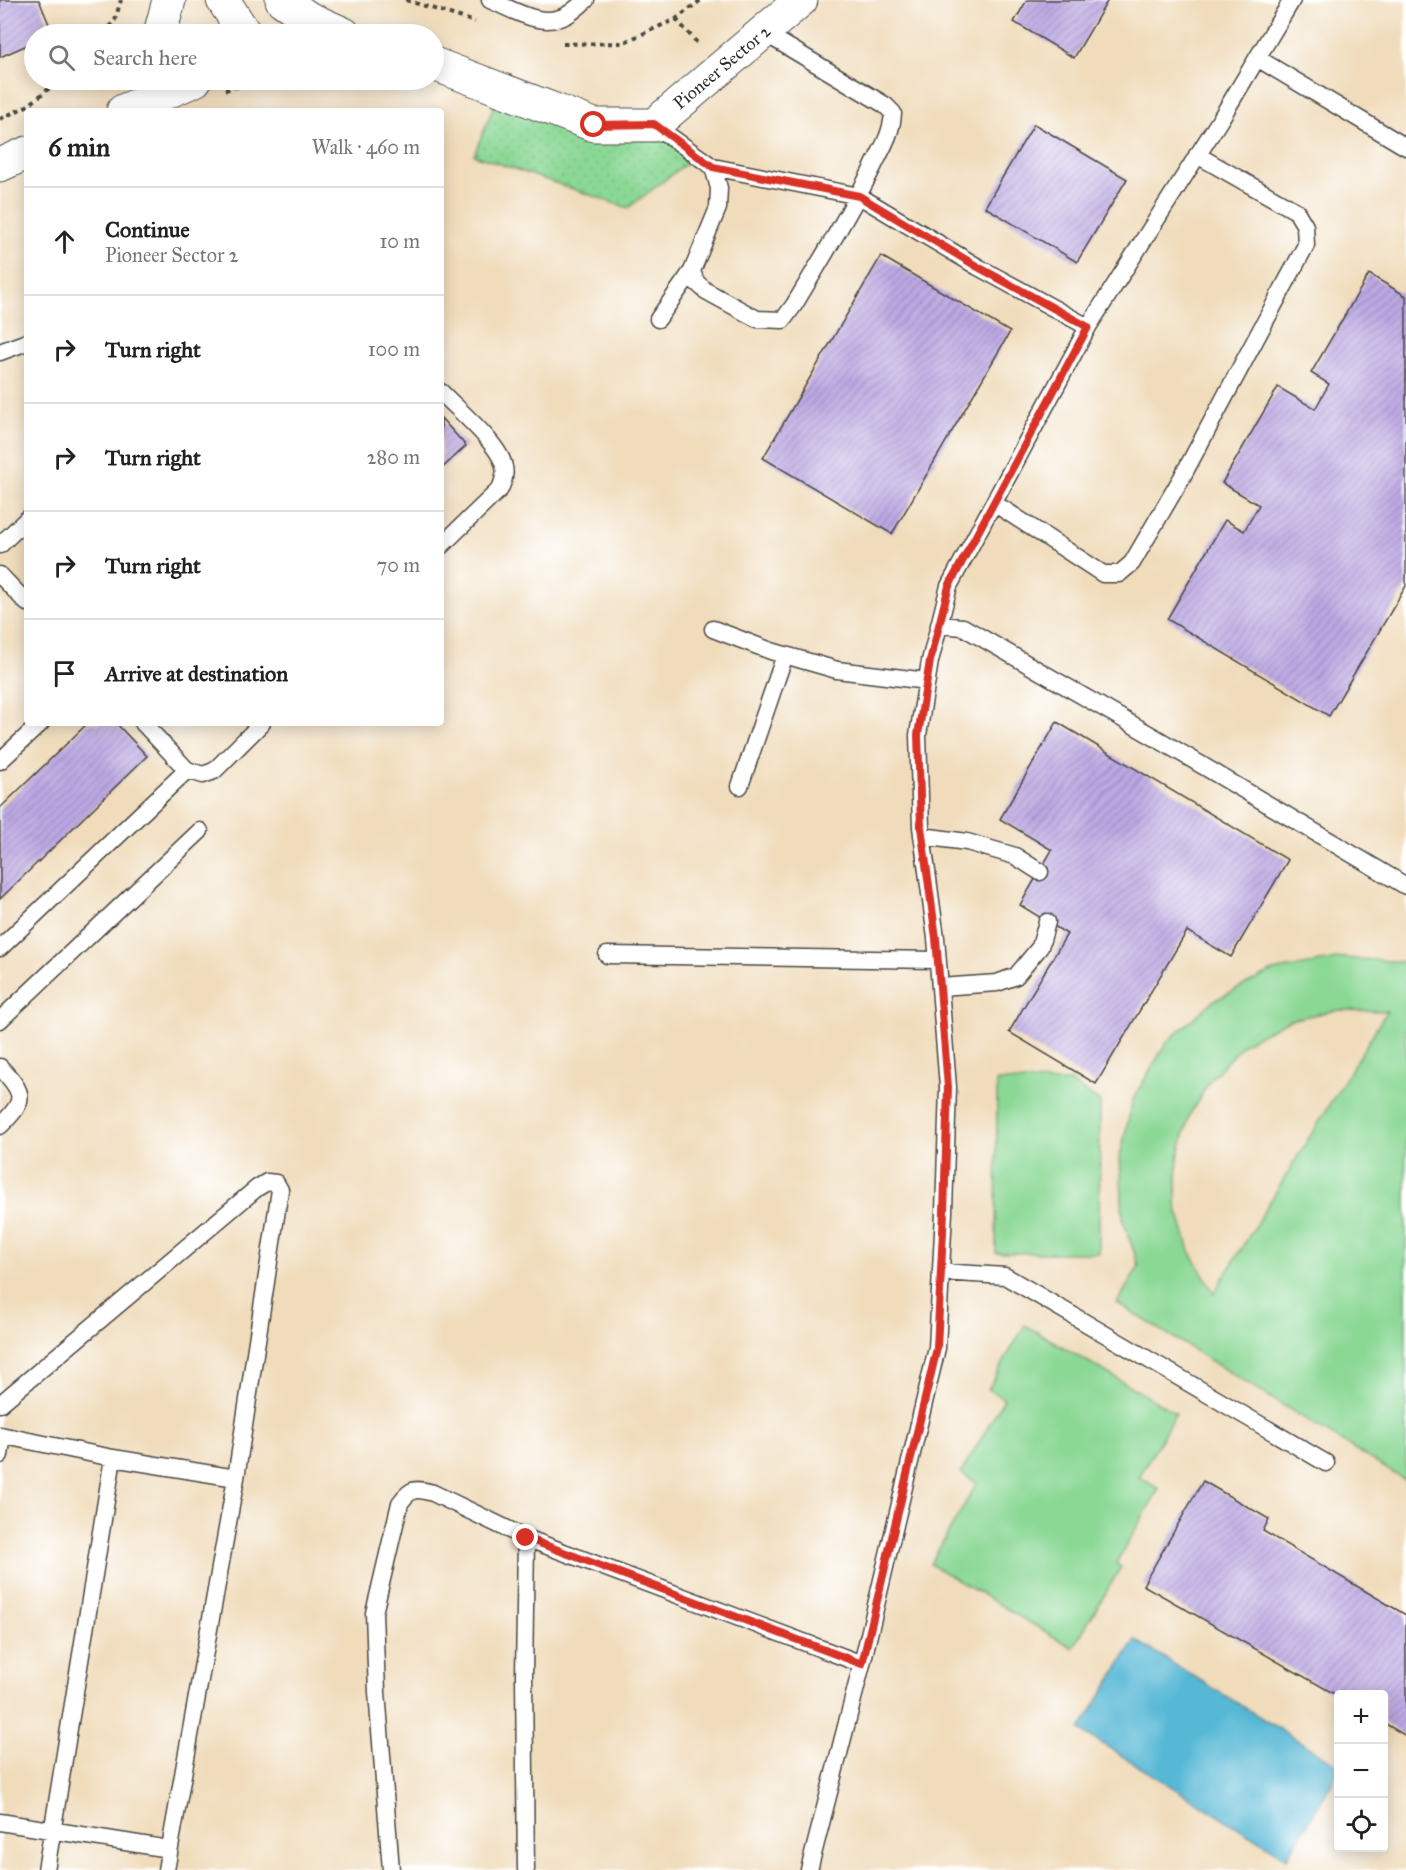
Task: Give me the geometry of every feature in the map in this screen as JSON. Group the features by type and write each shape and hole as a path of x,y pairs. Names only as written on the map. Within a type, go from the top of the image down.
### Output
{"street":[{"path":"162,24 168,0"},
{"path":"223,0 239,24"},
{"path":"282,0 308,18 322,24"},
{"name":"Pioneer Sector 2","path":"654,124 801,0"},
{"path":"444,68 594,125 654,124"},
{"path":"113,108 128,90"},
{"path":"130,108 172,90"},
{"path":"0,165 24,154"}],"lane":[{"path":"490,0 540,20 555,20 568,14 586,0"},
{"path":"809,1870 862,1664 937,1348 948,1087 938,960 922,836 918,735 927,681 949,586 1088,327 1292,0"},
{"path":"692,271 696,282 706,291 757,319 783,320 859,196 889,136 892,113 885,105 763,32"},
{"path":"1257,58 1406,147"},
{"path":"654,124 713,167 859,196 978,267 1088,327"},
{"path":"994,502 1103,574 1119,573 1132,563 1143,545 1181,479 1306,245 1305,226 1296,211 1197,155"},
{"path":"657,319 692,271 718,208 719,188 713,167"},
{"path":"0,352 24,343"},
{"path":"444,395 496,448 504,465 505,478 500,489 444,543"},
{"path":"0,545 24,522"},
{"path":"0,575 24,600"},
{"path":"939,625 963,627 1406,886"},
{"path":"713,629 785,655 837,670 927,681"},
{"path":"740,786 785,655"},
{"path":"0,761 38,726"},
{"path":"146,726 187,770 203,775 214,771 259,726"},
{"path":"0,948 187,770"},
{"path":"0,1020 200,831"},
{"path":"922,836 967,842 1015,856 1040,872"},
{"path":"940,987 997,982 1016,976 1040,947 1047,922"},
{"path":"607,955 938,960"},
{"path":"0,1067 16,1084 20,1093 20,1101 15,1112 0,1126"},
{"path":"0,1404 257,1188 267,1182 276,1183 280,1190 236,1478 166,1870"},
{"path":"941,1272 1005,1276 1326,1463"},
{"path":"0,1455 2,1436 113,1458 236,1478"},
{"path":"46,1870 113,1458"},
{"path":"392,1870 377,1692 374,1613 400,1503 408,1492 418,1489 425,1491 526,1538 862,1664"},
{"path":"526,1538 524,1689 526,1870"},
{"path":"0,1822 169,1849"}],"path":[{"path":"112,24 116,20 121,0"},
{"path":"0,119 29,105 47,90"}],"green space":[{"path":"499,93 654,126 696,156 628,208 474,155"},
{"path":"1342,958 1406,962 1406,1481 1117,1303 1139,1266 1123,1220 1120,1156 1133,1099 1167,1042 1213,1001 1273,971","holes":["1337,1010 1387,1011 1214,1293 1190,1251 1176,1205 1178,1158 1189,1116 1210,1080 1244,1043 1289,1020"]},
{"path":"997,1081 1070,1082 1100,1102 1099,1253 996,1253"},
{"path":"1025,1325 1176,1413 1139,1477 1159,1489 1116,1563 1121,1567 1073,1648 930,1564 977,1483 961,1473 1004,1399 988,1389"}],"water":[{"path":"1135,1640 1334,1763 1334,1780 1287,1858 1080,1730"}],"building":[{"path":"0,0 39,0 49,24 24,24 24,46 0,57"},
{"path":"1027,0 1108,0 1074,58 1014,22"},
{"path":"1034,124 1127,179 1077,262 985,207"},
{"path":"881,256 1010,332 892,534 763,458"},
{"path":"1369,274 1406,296 1406,586 1329,716 1167,619 1225,520 1244,531 1259,505 1222,483 1278,387 1315,409 1329,384 1311,373"},
{"path":"444,421 466,446 444,466"},
{"path":"1057,722 1288,860 1231,957 1187,931 1096,1084 1009,1032 1067,934 1020,905 1052,850 1000,819"},
{"path":"85,726 119,726 147,756 0,899 0,808"},
{"path":"1203,1481 1269,1519 1263,1531 1406,1615 1406,1736 1388,1725 1388,1690 1334,1690 1334,1694 1143,1585"}],"route":[{"path":"526,1538 862,1664 937,1348 948,1087 936,938 921,827 918,735 930,661 949,586 1088,327 978,267 859,196 713,167 654,124 594,125"}]}
